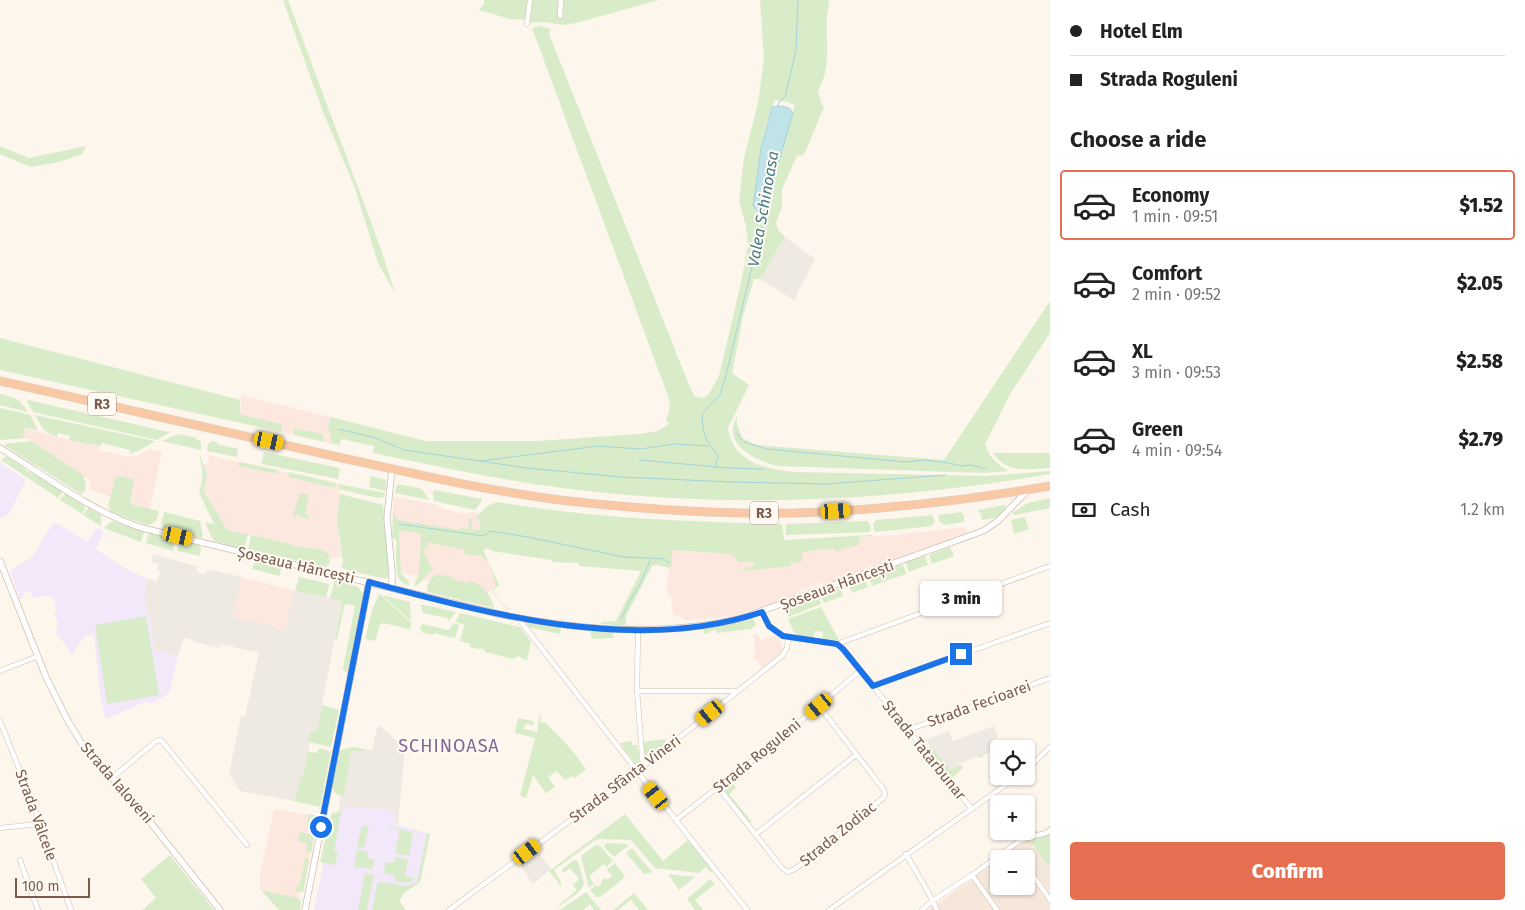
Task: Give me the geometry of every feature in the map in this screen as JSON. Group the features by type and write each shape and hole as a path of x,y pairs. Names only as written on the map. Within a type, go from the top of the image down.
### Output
{"highway":[{"name":"R3","path":"0,381 392,469 553,499 642,508 786,513 871,509 952,501 1050,486"}],"street":[{"path":"527,24 530,0"},
{"path":"560,16 561,0"},
{"name":"Șoseaua Hâncești","path":"0,448 100,510 125,522 245,553 518,618 599,629 638,630 717,624 762,612 983,531 998,521 1028,490"},
{"path":"392,469 386,518 392,588"},
{"name":"Strada Ialoveni","path":"0,561 58,701 82,744 144,813 220,910"},
{"path":"762,612 772,629 788,638 837,644 1050,566"},
{"path":"305,910 369,582"},
{"path":"518,618 637,772 748,910"},
{"path":"873,686 1050,623"},
{"path":"638,630 637,692 643,767"},
{"name":"Strada Sfânta Vineri","path":"449,910 637,772 782,656 788,648 788,638"},
{"name":"Strada Tatarbunar","path":"837,644 971,808"},
{"path":"0,671 38,656"},
{"name":"Strada Roguleni","path":"676,820 860,671"},
{"name":"Strada Fecioarei","path":"908,730 1050,678"},
{"path":"637,692 737,692"},
{"name":"Strada Zodiac","path":"718,787 785,871 795,869 885,795 884,790 819,706"},
{"name":"Strada Vâlcele","path":"0,721 32,801 71,910"},
{"path":"112,778 156,742 162,740 247,845"},
{"path":"1035,761 1050,747"},
{"path":"756,834 856,755"},
{"path":"829,910 1005,785"},
{"path":"0,828 39,824"},
{"path":"1008,850 1018,842 1050,830"},
{"path":"906,854 937,910"},
{"path":"20,860 38,910"},
{"path":"922,910 932,901 990,863"},
{"path":"972,875 997,910"},
{"path":"1035,878 1050,900"}],"shaded area":[{"path":"785,237 815,259 794,300 760,279"},
{"path":"241,395 331,417 328,427 332,444 324,442 323,434 293,428 294,435 282,432 281,424 240,414"},
{"path":"25,428 100,446 99,450 125,456 136,456 150,449 162,452 150,509 89,489 91,481 23,436"},
{"path":"208,455 339,484 340,494 337,520 341,557 330,559 329,555 229,531 204,490 207,473 204,464 209,463"},
{"path":"0,463 26,480 9,514 0,519"},
{"path":"394,497 435,504 440,508 465,514 479,513 477,516 490,519 484,535 398,520 393,511"},
{"path":"55,522 87,542 96,528 104,531 96,549 124,568 146,578 145,596 155,651 178,656 169,693 155,702 149,704 147,701 105,718 101,701 94,636 86,634 72,655 56,632 58,623 54,613 57,611 54,599 48,595 31,598 32,593 24,592 22,599 20,599 10,571 33,556"},
{"path":"966,527 968,533 868,567 866,570 823,585 821,583 800,590 793,596 729,618 727,615 686,620 673,615 671,595 668,595 667,584 669,568 672,566 672,550 708,553 704,539 859,541 859,537"},
{"path":"399,530 421,533 421,536 483,550 499,585 487,593 401,573"},
{"path":"153,554 198,567 196,572 206,574 207,569 242,577 233,617 266,624 284,631 295,591 342,600 317,732 310,731 308,742 310,743 304,773 302,774 294,801 240,791 229,774 241,716 245,717 259,653 221,644 220,648 184,638 178,656 155,651 145,596 146,578 157,582 160,571 157,570 158,564 151,562"},
{"path":"242,577 295,591 284,631 266,624 233,617"},
{"path":"758,634 760,640 778,635 783,651 762,667 754,657 755,643 753,635"},
{"path":"380,726 405,748 398,825 395,824 391,809 348,808 339,811 340,795 344,796 351,751 372,750 377,728"},
{"path":"994,726 998,737 990,740 989,752 960,763 951,770 926,740 949,731 953,741"},
{"path":"348,808 391,809 396,819 395,824 430,834 420,882 404,893 399,901 406,910 314,910 333,814"},
{"path":"274,809 318,816 303,892 300,892 300,910 279,910 260,889 260,873"},
{"path":"1030,840 1050,868 1050,910 928,910 990,866 990,895 1035,895 1035,850 1011,850"},
{"path":"536,849 551,869 533,884 518,863"}],"green space":[{"path":"283,0 288,0 381,249 395,293 378,263 355,188 323,112"},
{"path":"484,0 659,0 564,25 544,22 529,23 530,20 510,19 479,10 484,4"},
{"path":"760,0 829,0 825,74 818,91 824,107 804,155 797,156 782,189 782,207 776,223 778,230 785,237 760,279 754,279 743,316 732,373 749,385 728,428 736,449 752,462 762,466 794,472 986,476 1050,471 1050,474 989,484 868,496 746,500 685,499 624,495 539,485 373,453 374,446 341,439 340,445 332,444 328,427 331,417 425,441 538,441 640,434 658,431 669,424 666,419 670,408 668,396 532,28 540,26 551,29 549,34 691,390 695,396 702,398 708,395 719,376 741,283 748,244 746,226 739,201 744,158 758,103 764,59","holes":["775,100 795,105 770,188 769,209 766,216 759,213 753,206 760,152 766,125"]},
{"path":"0,146 29,158 86,146 82,154 59,162 31,167 0,154"},
{"path":"1050,301 1050,333 1012,391 985,444 994,459 1008,471 983,473 778,466 750,455 734,439 733,428 737,416 737,425 742,438 757,445 944,460"},
{"path":"0,338 240,400 240,414 281,424 282,432 0,370"},
{"path":"0,394 17,399 28,412 0,405"},
{"path":"28,400 169,433 157,440 33,412 27,402"},
{"path":"0,408 30,415 38,430 25,428 23,436 26,438 0,440"},
{"path":"35,415 155,441 137,452 129,453 130,450 102,443 100,446 69,440 70,436 58,433 57,437 46,431"},
{"path":"293,428 323,434 324,442 294,435"},
{"path":"178,434 194,437 201,442 201,450 162,441"},
{"path":"31,441 83,475 86,485 84,493 81,494 4,445"},
{"path":"212,441 238,449 237,457 207,451 208,444"},
{"path":"264,452 340,468 338,479 261,464"},
{"path":"199,453 207,473 204,491 229,531 248,534 244,549 215,541 212,538 205,522 214,524 199,492 202,468"},
{"path":"993,453 1050,453 1050,468 1018,469 1005,464"},
{"path":"6,456 27,471 63,491 58,498 1,460"},
{"path":"239,462 278,470 277,474 238,466"},
{"path":"289,472 336,483 335,488 288,477"},
{"path":"116,476 134,479 130,504 159,511 154,522 147,525 111,512 108,506"},
{"path":"371,476 386,480 386,491 369,487"},
{"path":"339,484 385,494 384,497 378,498 338,489"},
{"path":"399,484 422,489 429,500 395,493 396,487"},
{"path":"434,490 482,499 482,501 475,510 434,501"},
{"path":"65,493 84,505 85,509 82,514 60,500"},
{"path":"300,493 309,495 305,513 309,515 309,519 300,517 298,514 296,517 293,516"},
{"path":"340,494 383,505 389,571 387,579 350,571 341,567 343,563 337,520"},
{"path":"1050,498 1050,508 1015,515 1012,513 1028,503"},
{"path":"497,502 568,512 639,518 782,524 784,540 872,535 859,537 859,545 841,549 841,551 835,551 834,548 802,552 802,562 790,563 791,566 743,571 743,568 755,566 753,562 737,562 737,559 731,554 672,550 672,566 669,568 657,565 652,566 626,616 626,625 647,626 627,627 625,625 601,624 601,622 616,621 641,571 579,566 579,563 553,562 552,560 492,551 487,548 483,550 489,563 481,556 464,555 465,550 428,542 427,548 424,548 424,553 432,569 414,587 419,572 421,534 399,530 401,573 409,582 409,586 404,584 399,579 396,569 396,540 392,537 393,511 398,520 461,530 462,528 468,529 470,519 473,518 471,529 479,530 481,520 475,518 487,506"},
{"path":"1005,505 1006,509 996,518 982,520 981,514 978,511 978,510"},
{"path":"88,508 101,515 101,526 83,515"},
{"path":"164,512 200,521 203,536 201,538 166,530 162,524"},
{"path":"961,512 964,515 964,522 944,525 939,521 938,515"},
{"path":"932,515 935,521 932,526 876,532 874,530 873,524 876,520"},
{"path":"1025,517 1029,529 1014,534 1011,520"},
{"path":"112,521 144,532 141,542 104,528"},
{"path":"867,521 870,524 871,530 869,532 786,535 786,524"},
{"path":"149,533 174,539 173,551 146,543"},
{"path":"251,535 294,546 322,550 329,555 330,563 326,567 248,549"},
{"path":"179,540 199,545 201,548 200,556 177,551"},
{"path":"950,547 954,556 932,564 929,555"},
{"path":"925,556 928,565 909,572 906,562"},
{"path":"255,560 280,566 280,576 252,569"},
{"path":"903,564 906,574 872,586 868,576"},
{"path":"491,567 499,585 493,591 503,604 511,609 509,610 502,605 492,591 496,586"},
{"path":"437,574 467,583 468,580 473,581 488,594 494,608 428,592 429,582"},
{"path":"299,577 329,584 326,597 295,591"},
{"path":"865,578 868,587 852,593 848,583"},
{"path":"335,580 358,587 363,594 348,673 343,668 355,606 345,604 337,640 335,639 342,601 330,598"},
{"path":"840,587 843,596 824,603 820,594"},
{"path":"380,594 411,623 411,627 409,629 383,623 380,625 375,641 365,639 373,607"},
{"path":"382,595 410,602 411,621"},
{"path":"818,595 821,604 788,617 784,608"},
{"path":"420,604 456,612 449,621 447,618 423,613"},
{"path":"821,607 839,640 822,640 823,632 815,631 813,639 795,634 788,619"},
{"path":"460,613 520,627 531,642 527,661 518,656 513,659 485,652 481,648 470,647 470,644 460,641 464,626 466,625 455,622"},
{"path":"146,616 159,695 107,704 95,625"},
{"path":"753,618 756,625 751,629 717,633 716,630 704,634 703,628 739,623"},
{"path":"454,623 459,625 455,638 421,632 422,630 419,629 423,624 448,630"},
{"path":"527,623 561,627 560,634 527,627"},
{"path":"590,631 613,632 613,638 592,639"},
{"path":"322,705 339,710 331,747 308,742 310,731 317,731"},
{"path":"541,714 540,722 546,723 571,749 586,769 575,778 573,776 565,780 557,771 548,777 555,787 546,793 533,775 526,798 520,795 535,738 515,733 518,718 533,721 534,725 525,724 524,729 537,732"},
{"path":"665,739 666,744 646,761 643,742"},
{"path":"632,741 632,745 637,745 640,763 637,766 620,743"},
{"path":"930,745 951,770 960,764 963,768 952,778 928,750"},
{"path":"352,747 365,749 362,751 351,751 344,796 336,794 332,787 339,751"},
{"path":"320,748 331,752 320,807 294,801 302,774 304,773 308,752 317,753"},
{"path":"731,780 736,788 729,794 752,822 750,823 725,792 724,785"},
{"path":"341,810 334,852 338,852 336,861 333,865 320,862 331,814"},
{"path":"309,814 318,816 311,853 306,852 307,843 298,841 300,832 309,834 311,826 307,825"},
{"path":"625,814 663,861 688,840 712,872 706,867 699,873 655,868 631,840 599,839 554,870 561,882 561,886 549,871"},
{"path":"362,825 369,826 364,848 357,846"},
{"path":"1050,825 1050,868 1030,840 1035,840 1035,831 1046,830"},
{"path":"390,826 413,833 409,856 395,853 400,830 390,828"},
{"path":"427,833 430,834 420,882 404,893 399,901 406,910 372,910 377,884 381,882 408,886 417,882"},
{"path":"606,843 628,844 628,846 614,857 604,847"},
{"path":"597,844 613,861 606,867 604,864 589,876 594,884 589,888 581,856"},
{"path":"632,848 652,872 644,874 626,853"},
{"path":"357,849 368,852 367,858 375,860 372,869 354,867"},
{"path":"170,855 214,910 142,910 156,898 141,879"},
{"path":"395,857 408,859 405,876 415,878 413,881 407,883 395,881 394,875 383,873 386,862 393,863"},
{"path":"305,858 309,859 303,892 296,891 295,887 299,886"},
{"path":"574,860 578,861 584,884 579,892 560,906 577,890 573,885 579,879 570,868 564,873 562,871"},
{"path":"615,863 624,875 624,878 600,897 596,897 590,890 596,885 598,887 605,878 607,880 612,876 607,870"},
{"path":"365,873 374,875 367,910 358,910"},
{"path":"668,874 695,877 679,890"},
{"path":"710,879 715,884 695,900 703,910 695,910 688,898"},
{"path":"261,890 298,898 301,901 300,910 279,910"},
{"path":"586,892 601,910 594,910 590,904 583,910 560,910"},
{"path":"634,893 648,910 639,910 631,900 618,910 613,910"}],"water":[{"path":"782,106 789,108 793,113 771,188 769,209 766,216 759,213 753,206 761,148 772,107"}],"waterway":[{"name":"Valea Schinoasa","path":"778,106 779,102 785,97 796,50 798,0"},
{"name":"Valea Schinoasa","path":"715,467 718,456 706,437 702,414 720,395 755,254 762,233 763,215"},
{"path":"338,429 376,438 404,450 527,468 620,477 826,484 946,475"},
{"path":"737,433 746,443 767,449 906,462 924,460 962,466 971,465 986,469"},
{"path":"480,461 598,446 640,449 675,444 709,446"},
{"path":"640,460 727,468 764,469"},
{"path":"399,524 484,536 490,531 623,557 664,559 669,563"},
{"name":"Valea Schinoasa","path":"621,619 651,559"}],"district":[{"name":"SCHINOASA","path":"449,746"}],"route":[{"path":"321,827 369,582 503,615 599,629 638,630 717,624 762,612 769,626 783,636 837,644 873,686 961,654"}]}
